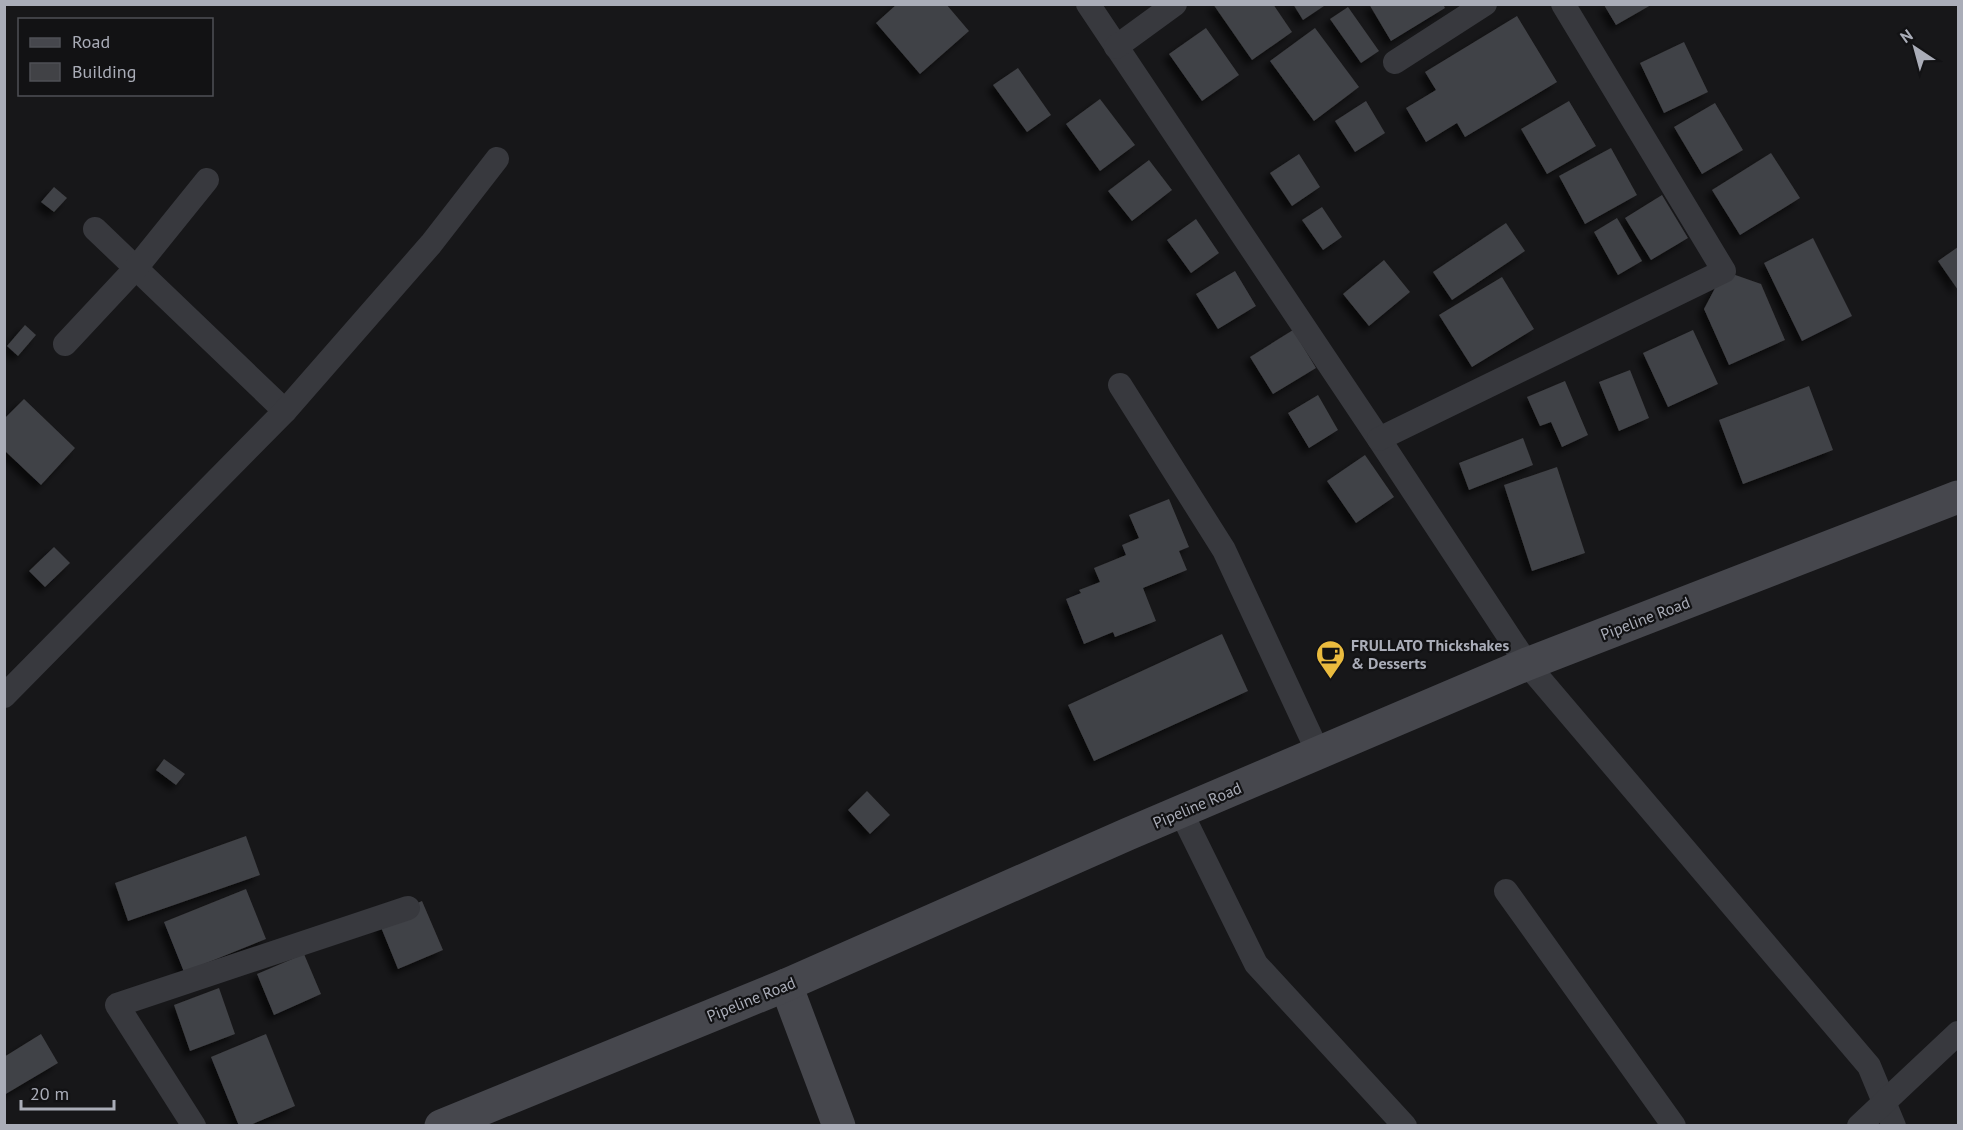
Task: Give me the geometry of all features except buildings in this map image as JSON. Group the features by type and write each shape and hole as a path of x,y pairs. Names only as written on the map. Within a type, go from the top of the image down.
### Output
{"main road":[{"name":"Pipeline Road","path":"441,1125 786,985 1318,752 1527,664 1959,497"},
{"path":"786,985 839,1125"}],"street":[{"path":"1088,4 1380,439 1527,664 1869,1066 1883,1104 1894,1125"},
{"path":"1116,47 1175,4"},
{"path":"1395,62 1485,4"},
{"path":"1380,439 1724,271 1563,4"},
{"path":"4,696 285,411 431,244 497,159"},
{"path":"65,344 136,268 207,180"},
{"path":"95,229 285,411"},
{"path":"1120,385 1224,550 1318,752"},
{"path":"1181,812 1256,964 1405,1125"},
{"path":"1506,891 1674,1125"},
{"path":"194,1125 117,1005 408,908"},
{"path":"1859,1125 1959,1033"}],"place":[{"name":"FRULLATO Thickshakes & Desserts","path":"1330,680"}]}
